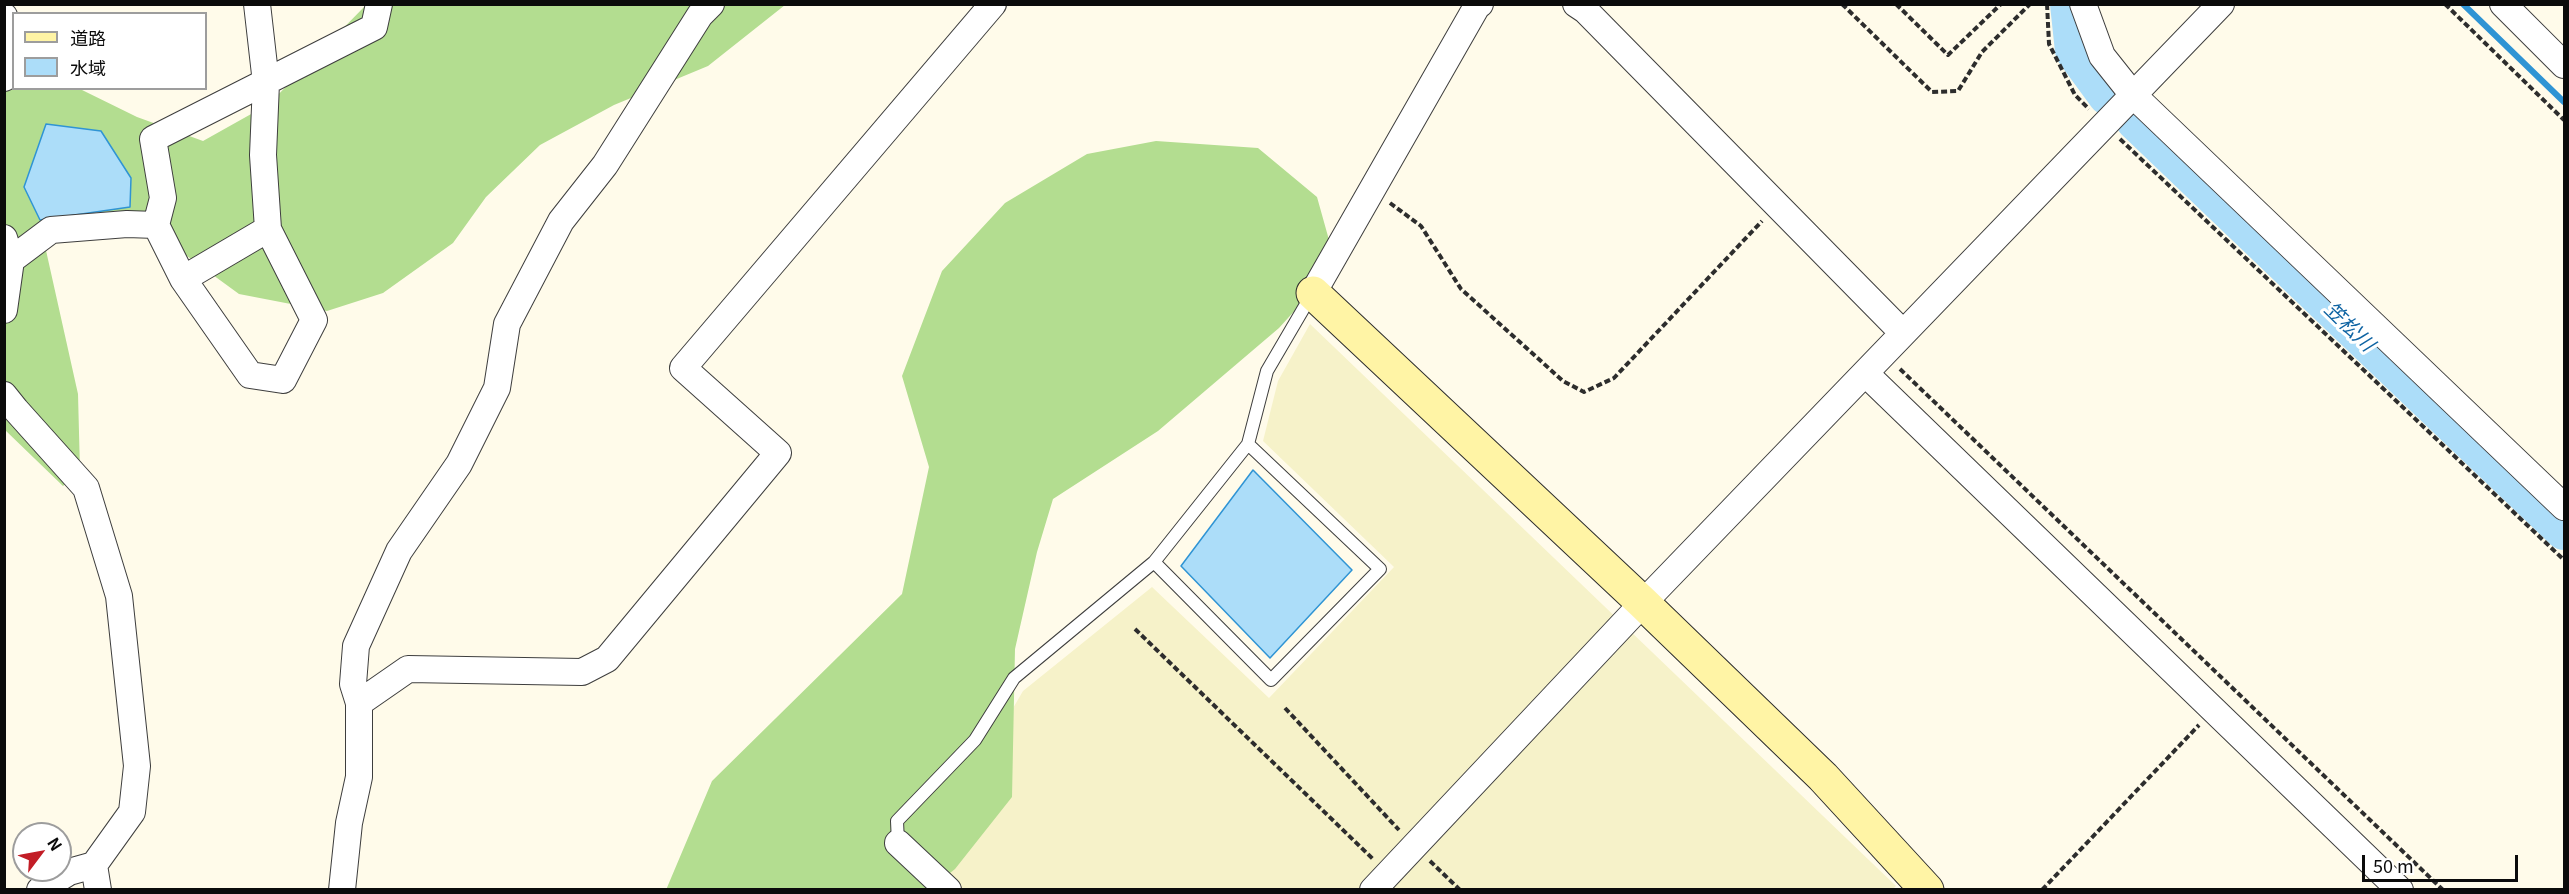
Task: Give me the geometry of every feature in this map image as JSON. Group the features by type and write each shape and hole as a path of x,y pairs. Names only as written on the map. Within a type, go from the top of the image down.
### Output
{"street":[{"path":"257,4 266,83 263,155 268,229 314,320 283,380 250,375 183,279 156,225 163,198 153,139 266,83 374,27 379,4"},
{"path":"342,890 349,823 359,777 359,704 353,684 356,646 399,551 459,464 497,388 507,324 561,221 605,165 700,15 711,4"},
{"path":"359,704 408,669 582,672 607,659 778,453 683,368 993,4"},
{"path":"1480,4 1313,293 1643,603 1823,777 1924,888"},
{"path":"2083,4 2102,56 2133,95 2565,507"},
{"path":"1381,882 1643,603 2221,4"},
{"path":"2503,4 2565,65"},
{"path":"1583,6 1903,333"},
{"path":"4,16 4,78"},
{"path":"4,310 8,249 51,230 127,224 156,225"},
{"path":"183,279 268,229"},
{"path":"1866,374 2400,890"},
{"path":"4,394 86,488 119,596 137,766 132,812 96,877 69,872 40,890"},
{"path":"898,843 948,890"}],"lane":[{"path":"898,843 897,821 975,740 1014,678 1154,562 1248,444 1268,371 1313,293"},
{"path":"1154,562 1271,680 1380,569 1248,444"}],"path":[{"path":"1842,4 1932,92 1958,91 1982,52 2030,4"},
{"path":"1896,4 1948,55 2001,4"},
{"path":"2047,4 2049,44 2075,95 2565,560"},
{"path":"2445,4 2565,120"},
{"path":"1372,189 1422,226 1461,289 1563,381 1584,392 1614,378 1777,206"},
{"path":"1884,354 2443,890"},
{"path":"1135,629 1381,882"},
{"path":"1285,708 1414,846 1460,890"},
{"path":"2042,890 2213,710"}],"shaded area":[{"path":"1310,324 1896,886 1892,890 842,890 991,746 1023,691 1152,587 1269,698 1394,567 1263,441 1278,381"}],"green space":[{"path":"366,5 785,5 708,66 614,105 540,145 486,197 453,243 383,293 327,311 239,294 143,224 54,201 43,237 78,394 80,471 63,486 5,430 4,51 12,55 12,90 82,90 137,117 203,141 269,104"},
{"path":"1156,141 1258,148 1317,197 1336,265 1279,328 1158,431 1053,499 1037,552 1015,649 1012,797 955,869 930,889 666,890 712,781 902,594 929,467 902,376 942,271 1005,203 1087,154"}],"water":[{"path":"46,124 101,131 131,178 130,207 40,220 24,187"},
{"path":"1253,470 1352,570 1270,658 1181,566"}],"waterway":[{"name":"笠松川","path":"2069,4 2074,51 2107,96"},
{"path":"2463,4 2564,102"},
{"name":"笠松川","path":"2135,121 2564,531"}]}
